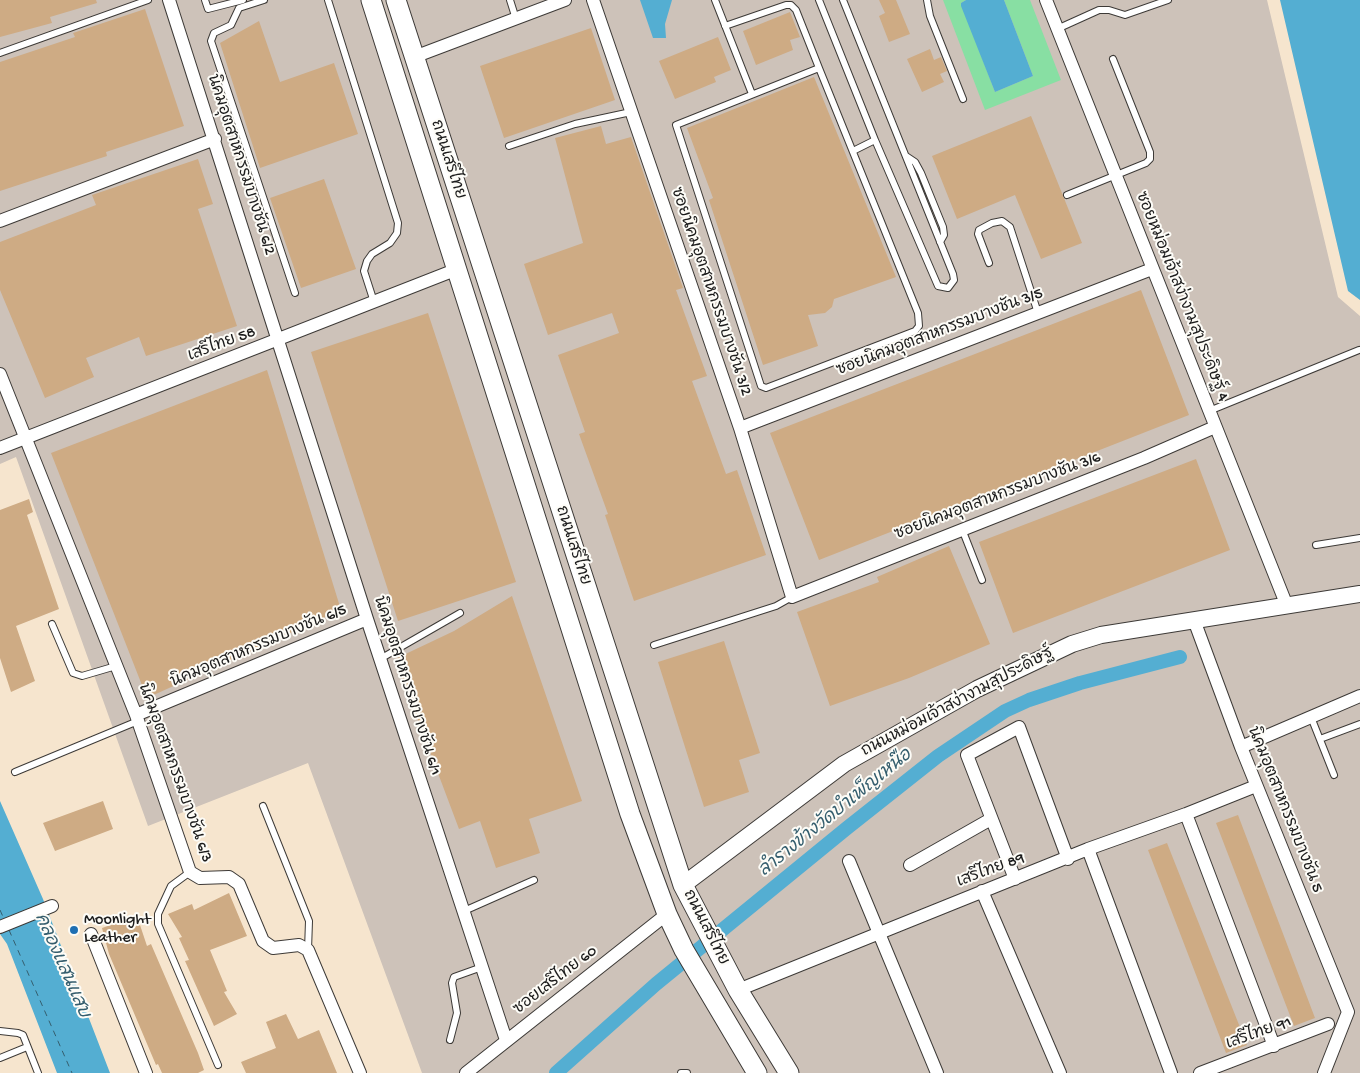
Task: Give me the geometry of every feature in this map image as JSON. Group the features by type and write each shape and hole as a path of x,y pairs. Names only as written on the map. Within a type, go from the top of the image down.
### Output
{"main road":[{"name":"ถนนเสรีไทย","path":"371,0 455,270 630,814 667,914 689,958 757,1073"},
{"name":"ถนนเสรีไทย","path":"396,0 683,885 738,990 790,1073"},
{"path":"392,66 414,57"}],"street":[{"name":"นิคมอุตสาหกรรมบางชัน 6/2","path":"168,0 215,139 279,341"},
{"path":"414,57 565,0"},
{"name":"ซอยนิคมอุตสาหกรรมบางชัน 3/2","path":"593,0 740,428 792,597"},
{"name":"ซอยหม่อมเจ้าสง่างามสุประดิษฐ์ 4","path":"1046,0 1287,606"},
{"path":"0,221 215,139"},
{"name":"ซอยนิคมอุตสาหกรรมบางชัน 3/5","path":"740,428 1152,269"},
{"name":"เสรีไทย 58","path":"0,448 279,341 455,270"},
{"name":"นิคมอุตสาหกรรมบางชัน 6/1","path":"279,341 367,619 506,1040"},
{"name":"นิคมอุตสาหกรรมบางชัน 6/3","path":"0,374 137,718 190,872 200,878 229,877 239,884 263,941 273,948 299,945 308,950"},
{"name":"ซอยนิคมอุตสาหกรรมบางชัน 3/6","path":"792,597 962,528 1144,458 1216,427"},
{"name":"ถนนหม่อมเจ้าสง่างามสุประดิษฐ์","path":"683,885 844,764 977,689 1072,644 1101,635 1360,594"},
{"name":"นิคมอุตสาหกรรมบางชัน 6/5","path":"137,718 367,619"},
{"name":"นิคมอุตสาหกรรมบางชัน 5","path":"1194,620 1256,786 1348,1012 1324,1073"},
{"path":"1241,747 1360,696"},
{"path":"1015,879 967,755 1019,727 1068,859"},
{"name":"เสรีไทย 89","path":"738,990 982,891 1256,786"},
{"path":"1186,814 1274,1046"},
{"path":"910,865 991,819"},
{"path":"1088,850 1171,1073"},
{"path":"850,861 937,1073"},
{"path":"982,891 1060,1073"},
{"path":"0,927 51,907"},
{"name":"ซอยเสรีไทย 60","path":"466,1073 667,914"},
{"path":"91,934 146,1073"},
{"path":"308,950 360,1073"},
{"name":"เสรีไทย 91","path":"1200,1073 1328,1024"}],"lane":[{"path":"0,53 148,0"},
{"path":"205,0 208,9 242,0"},
{"path":"264,0 239,8 230,25 214,33 211,40 295,294"},
{"path":"328,0 398,223 397,233 390,243 372,254 367,261 364,271 374,302"},
{"path":"510,0 516,20"},
{"path":"715,0 752,94"},
{"path":"820,0 875,140 938,286 944,289 951,285 954,280 940,242 944,235 943,227 921,173 915,162 905,155 843,0"},
{"path":"927,0 930,16 963,98"},
{"path":"1057,29 1099,10 1108,10 1125,15 1168,0"},
{"path":"725,26 786,5 796,10 918,312 919,326 915,331 771,387 762,386 676,125 819,68"},
{"path":"1067,195 1146,163 1150,152 1113,59"},
{"path":"509,146 575,124 631,112"},
{"path":"853,151 875,140"},
{"path":"989,263 978,234 979,230 992,223 1002,221 1010,227 1038,313"},
{"path":"1209,411 1359,350"},
{"path":"962,528 982,580"},
{"path":"1316,545 1360,538"},
{"path":"654,645 776,606 792,597"},
{"path":"380,659 460,613"},
{"path":"52,624 73,672 82,676 116,666"},
{"path":"1311,717 1334,775"},
{"path":"15,772 137,718"},
{"path":"1320,740 1360,724"},
{"path":"264,806 309,920 308,950"},
{"path":"190,872 171,886 158,914 158,924 218,1065"},
{"path":"464,911 534,880"},
{"path":"450,1040 457,1013 452,983 454,977 482,967"},
{"path":"0,1031 23,1035 38,1073"},
{"path":"0,1058 27,1047"},
{"path":"681,1073 688,1073"}],"shaded area":[{"path":"0,0 1267,0 1338,297 1360,316 1360,1073 422,1073 308,763 148,826 16,457 0,464"}],"green space":[{"path":"943,0 966,0 961,3 995,92 1033,76 1004,0 1030,0 1061,80 985,110"}],"water":[{"path":"640,0 672,0 665,24 666,38 653,38"},
{"path":"966,0 1004,0 1033,76 995,92 961,6 961,3"},
{"path":"1280,0 1360,0 1360,300 1348,291"},
{"name":"คลองแสนแสบ","path":"0,801 43,899 110,1073 57,1073 7,944 0,934"}],"building":[{"path":"0,0 96,0 97,3 50,17 52,23 0,37"},
{"path":"879,0 896,0 910,34 889,42 879,16 885,13"},
{"path":"145,9 184,126 106,152 107,156 0,191 0,62 75,37 73,33"},
{"path":"790,12 800,37 790,40 793,50 756,65 743,31"},
{"path":"259,21 280,82 334,63 358,134 260,168 220,43"},
{"path":"591,28 615,100 504,138 480,66"},
{"path":"718,37 731,70 714,77 716,82 675,99 659,61"},
{"path":"930,49 934,60 941,57 947,71 940,74 944,82 922,92 907,59"},
{"path":"814,77 896,277 834,299 832,307 825,313 808,315 818,346 763,365 709,200 713,198 687,128"},
{"path":"1031,116 1082,243 1041,259 1015,195 957,219 932,156"},
{"path":"601,126 606,144 631,137 683,288 676,290 707,376 692,381 726,474 737,470 766,555 634,601 605,515 608,514 579,434 585,432 558,355 619,333 612,313 548,335 524,264 583,243 555,138"},
{"path":"198,159 213,204 198,209 237,326 146,356 139,337 86,358 94,377 45,398 0,290 0,242 96,205 92,195"},
{"path":"324,179 356,269 301,288 270,198"},
{"path":"1141,290 1189,415 819,560 770,433"},
{"path":"428,313 516,582 398,621 311,352"},
{"path":"267,370 341,610 147,698 51,453"},
{"path":"1196,459 1230,550 1013,633 979,542"},
{"path":"29,499 33,512 27,515 59,609 16,626 35,681 11,692 0,658 0,510"},
{"path":"949,546 990,644 909,678 830,706 797,612 879,582 877,577"},
{"path":"512,596 582,801 529,819 540,853 496,868 480,821 459,829 395,659 454,631"},
{"path":"724,641 760,753 739,760 749,792 704,807 658,662"},
{"path":"103,801 113,829 55,851 43,823"},
{"path":"1238,815 1315,1018 1294,1026 1216,823"},
{"path":"1167,843 1247,1045 1226,1053 1148,850"},
{"path":"229,893 247,936 210,950 227,991 224,992 237,1014 214,1026 185,961 189,960 179,938 182,937 168,914 192,904 194,910"},
{"path":"137,916 147,946 151,944 198,1053 204,1070 198,1073 162,1073 158,1064 156,1065 109,954 102,928"},
{"path":"286,1014 298,1039 319,1030 337,1073 246,1073 241,1062 276,1048 266,1022"}],"waterway":[{"name":"ลำรางข้างวัดบำเพ็ญเหนือ","path":"556,1073 656,984 847,828 938,756 1005,711 1029,700 1080,683 1180,657"}],"ferry route":[{"path":"0,910 4,919"},
{"path":"9,930 72,1073"}],"place":[{"name":"Moonlight Leather","path":"74,930"}]}
